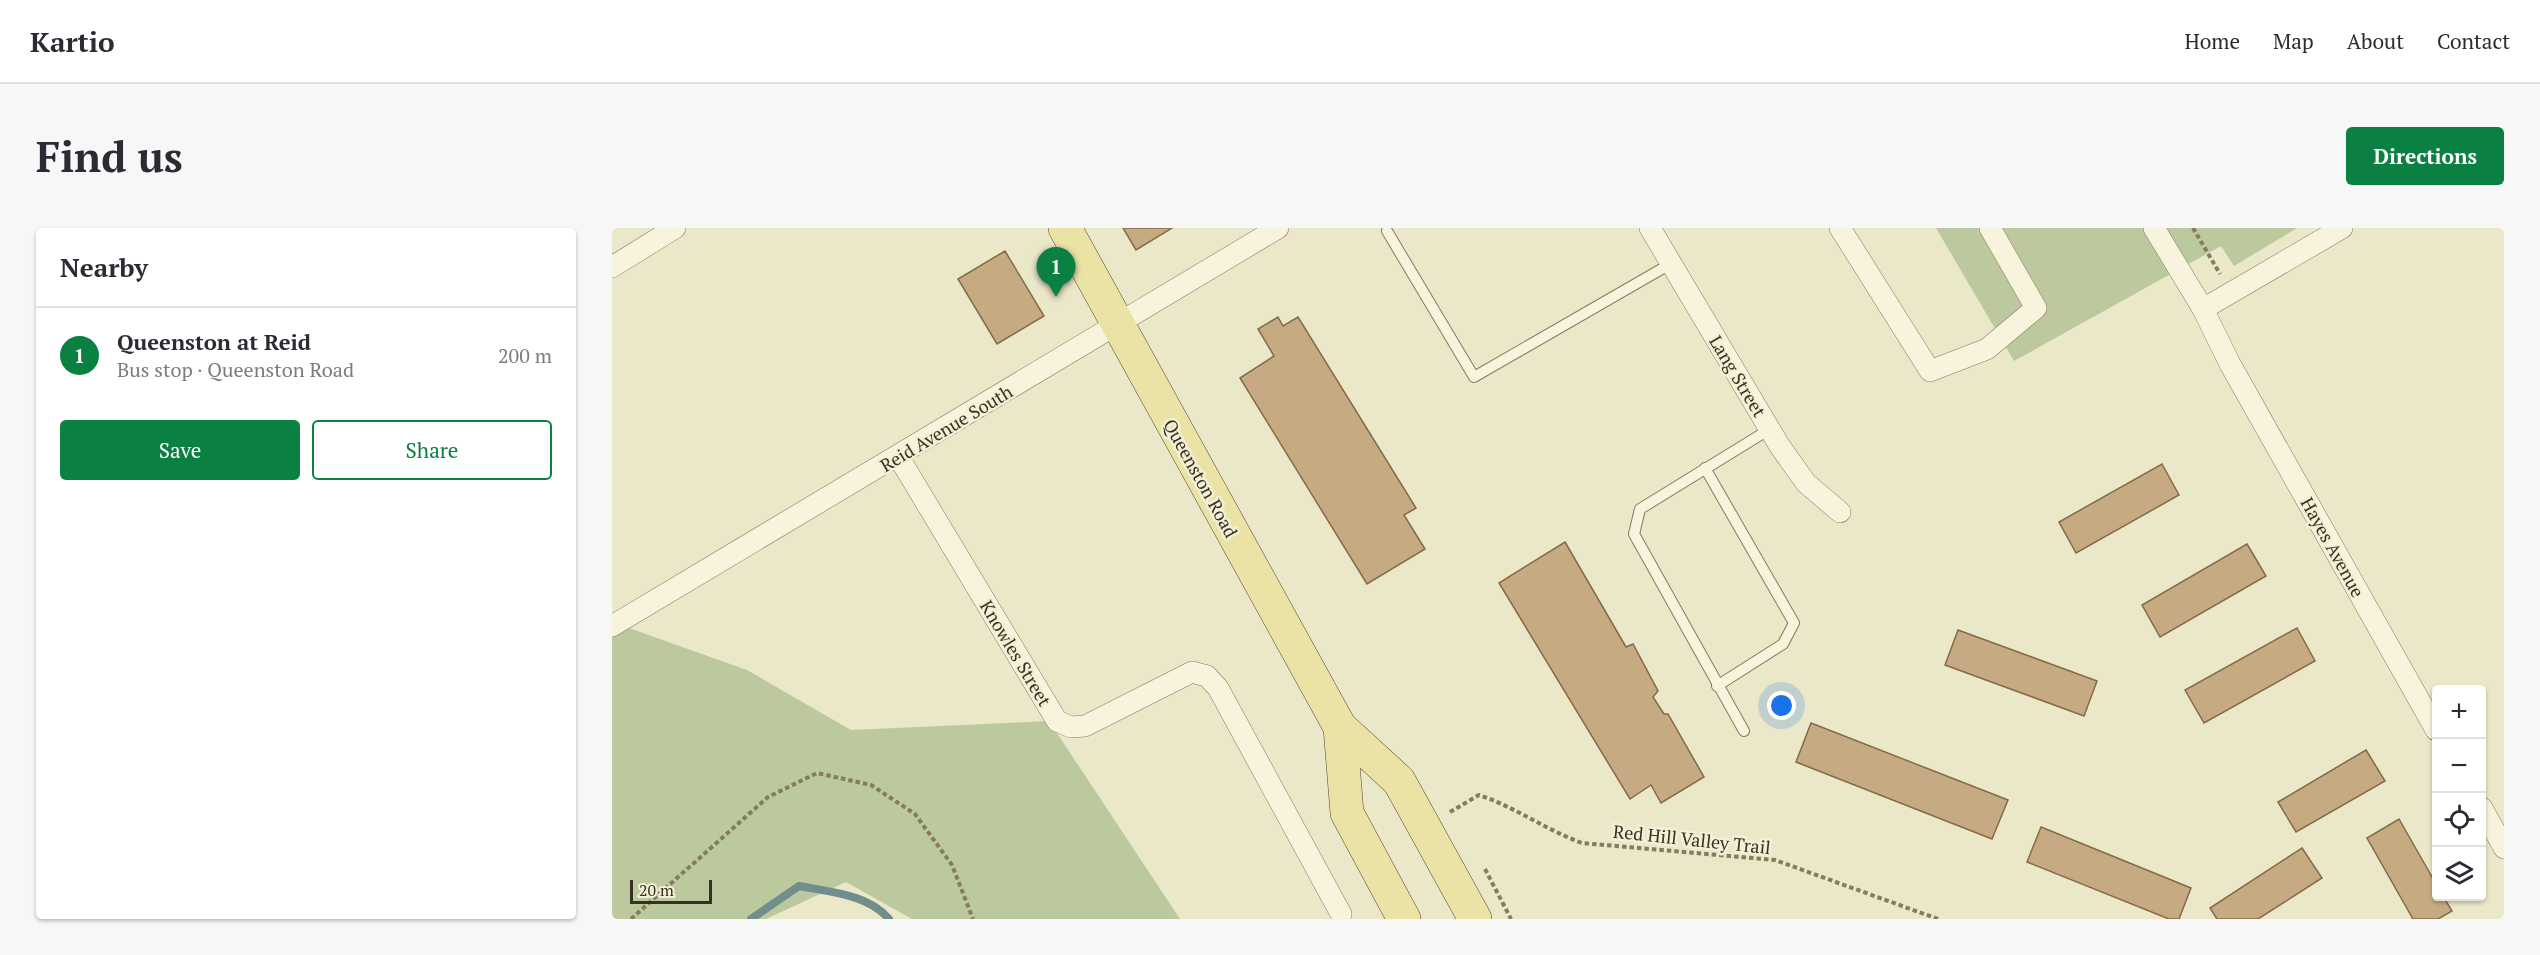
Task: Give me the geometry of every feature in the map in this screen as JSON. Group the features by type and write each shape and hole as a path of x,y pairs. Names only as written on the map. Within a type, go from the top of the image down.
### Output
{"main road":[{"name":"Queenston Road","path":"1065,228 1340,727 1399,781 1475,919"},
{"name":"Queenston Road","path":"1340,727 1347,813 1404,919"}],"street":[{"path":"612,267 675,228"},
{"name":"Reid Avenue South","path":"612,626 1278,228"},
{"name":"Lang Street","path":"1650,228 1770,429 1806,483 1840,512"},
{"path":"1840,228 1930,371 1988,349 2036,308 1990,228"},
{"name":"Hayes Avenue","path":"2154,228 2203,309 2230,364 2432,723"},
{"path":"2203,309 2342,228"},
{"name":"Knowles Street","path":"898,456 1057,721 1071,727 1086,726 1192,672 1207,676 1218,688 1341,914"},
{"path":"2486,817 2504,848"}],"lane":[{"path":"1387,231 1474,377 1672,263"},
{"path":"1744,731 1634,534 1640,508 1770,429"},
{"path":"1705,468 1794,622 1783,644 1717,686"}],"path":[{"path":"2193,228 2231,293"},
{"path":"631,919 768,797 817,773 871,785 915,814 952,865 973,919"},
{"name":"Red Hill Valley Trail","path":"1450,812 1479,795 1502,803 1560,835 1582,843 1775,860 1938,919"}],"green space":[{"path":"1936,228 2297,228 2234,266 2221,246 2014,361"},
{"path":"612,622 747,670 851,730 1049,721 1180,919 912,919 846,882 766,919 612,919"}],"building":[{"path":"1123,228 1172,228 1136,250"},
{"path":"1005,251 1044,316 997,344 958,279"},
{"path":"1278,317 1283,326 1298,317 1416,508 1404,515 1425,549 1367,584 1240,378 1274,356 1258,329"},
{"path":"2162,464 2179,495 2076,553 2059,522"},
{"path":"1565,542 1626,647 1633,644 1658,691 1653,697 1664,714 1668,714 1704,777 1661,803 1651,785 1630,799 1499,583"},
{"path":"2247,544 2266,576 2160,637 2142,605"},
{"path":"2297,628 2315,661 2204,723 2185,690"},
{"path":"1958,630 2097,681 2084,716 1945,665"},
{"path":"1811,723 2008,800 1992,839 1796,762"},
{"path":"2366,750 2385,781 2296,832 2278,802"},
{"path":"2399,819 2432,877 2432,901 2446,901 2452,911 2438,919 2413,919 2367,838"},
{"path":"2041,827 2191,888 2179,919 2169,919 2027,862"},
{"path":"2302,848 2322,878 2258,919 2217,919 2210,908"}],"waterway":[{"path":"751,919 799,886 859,899 870,904 889,919"}],"place":[{"name":"Queenston at Reid","path":"1056,297"}]}
